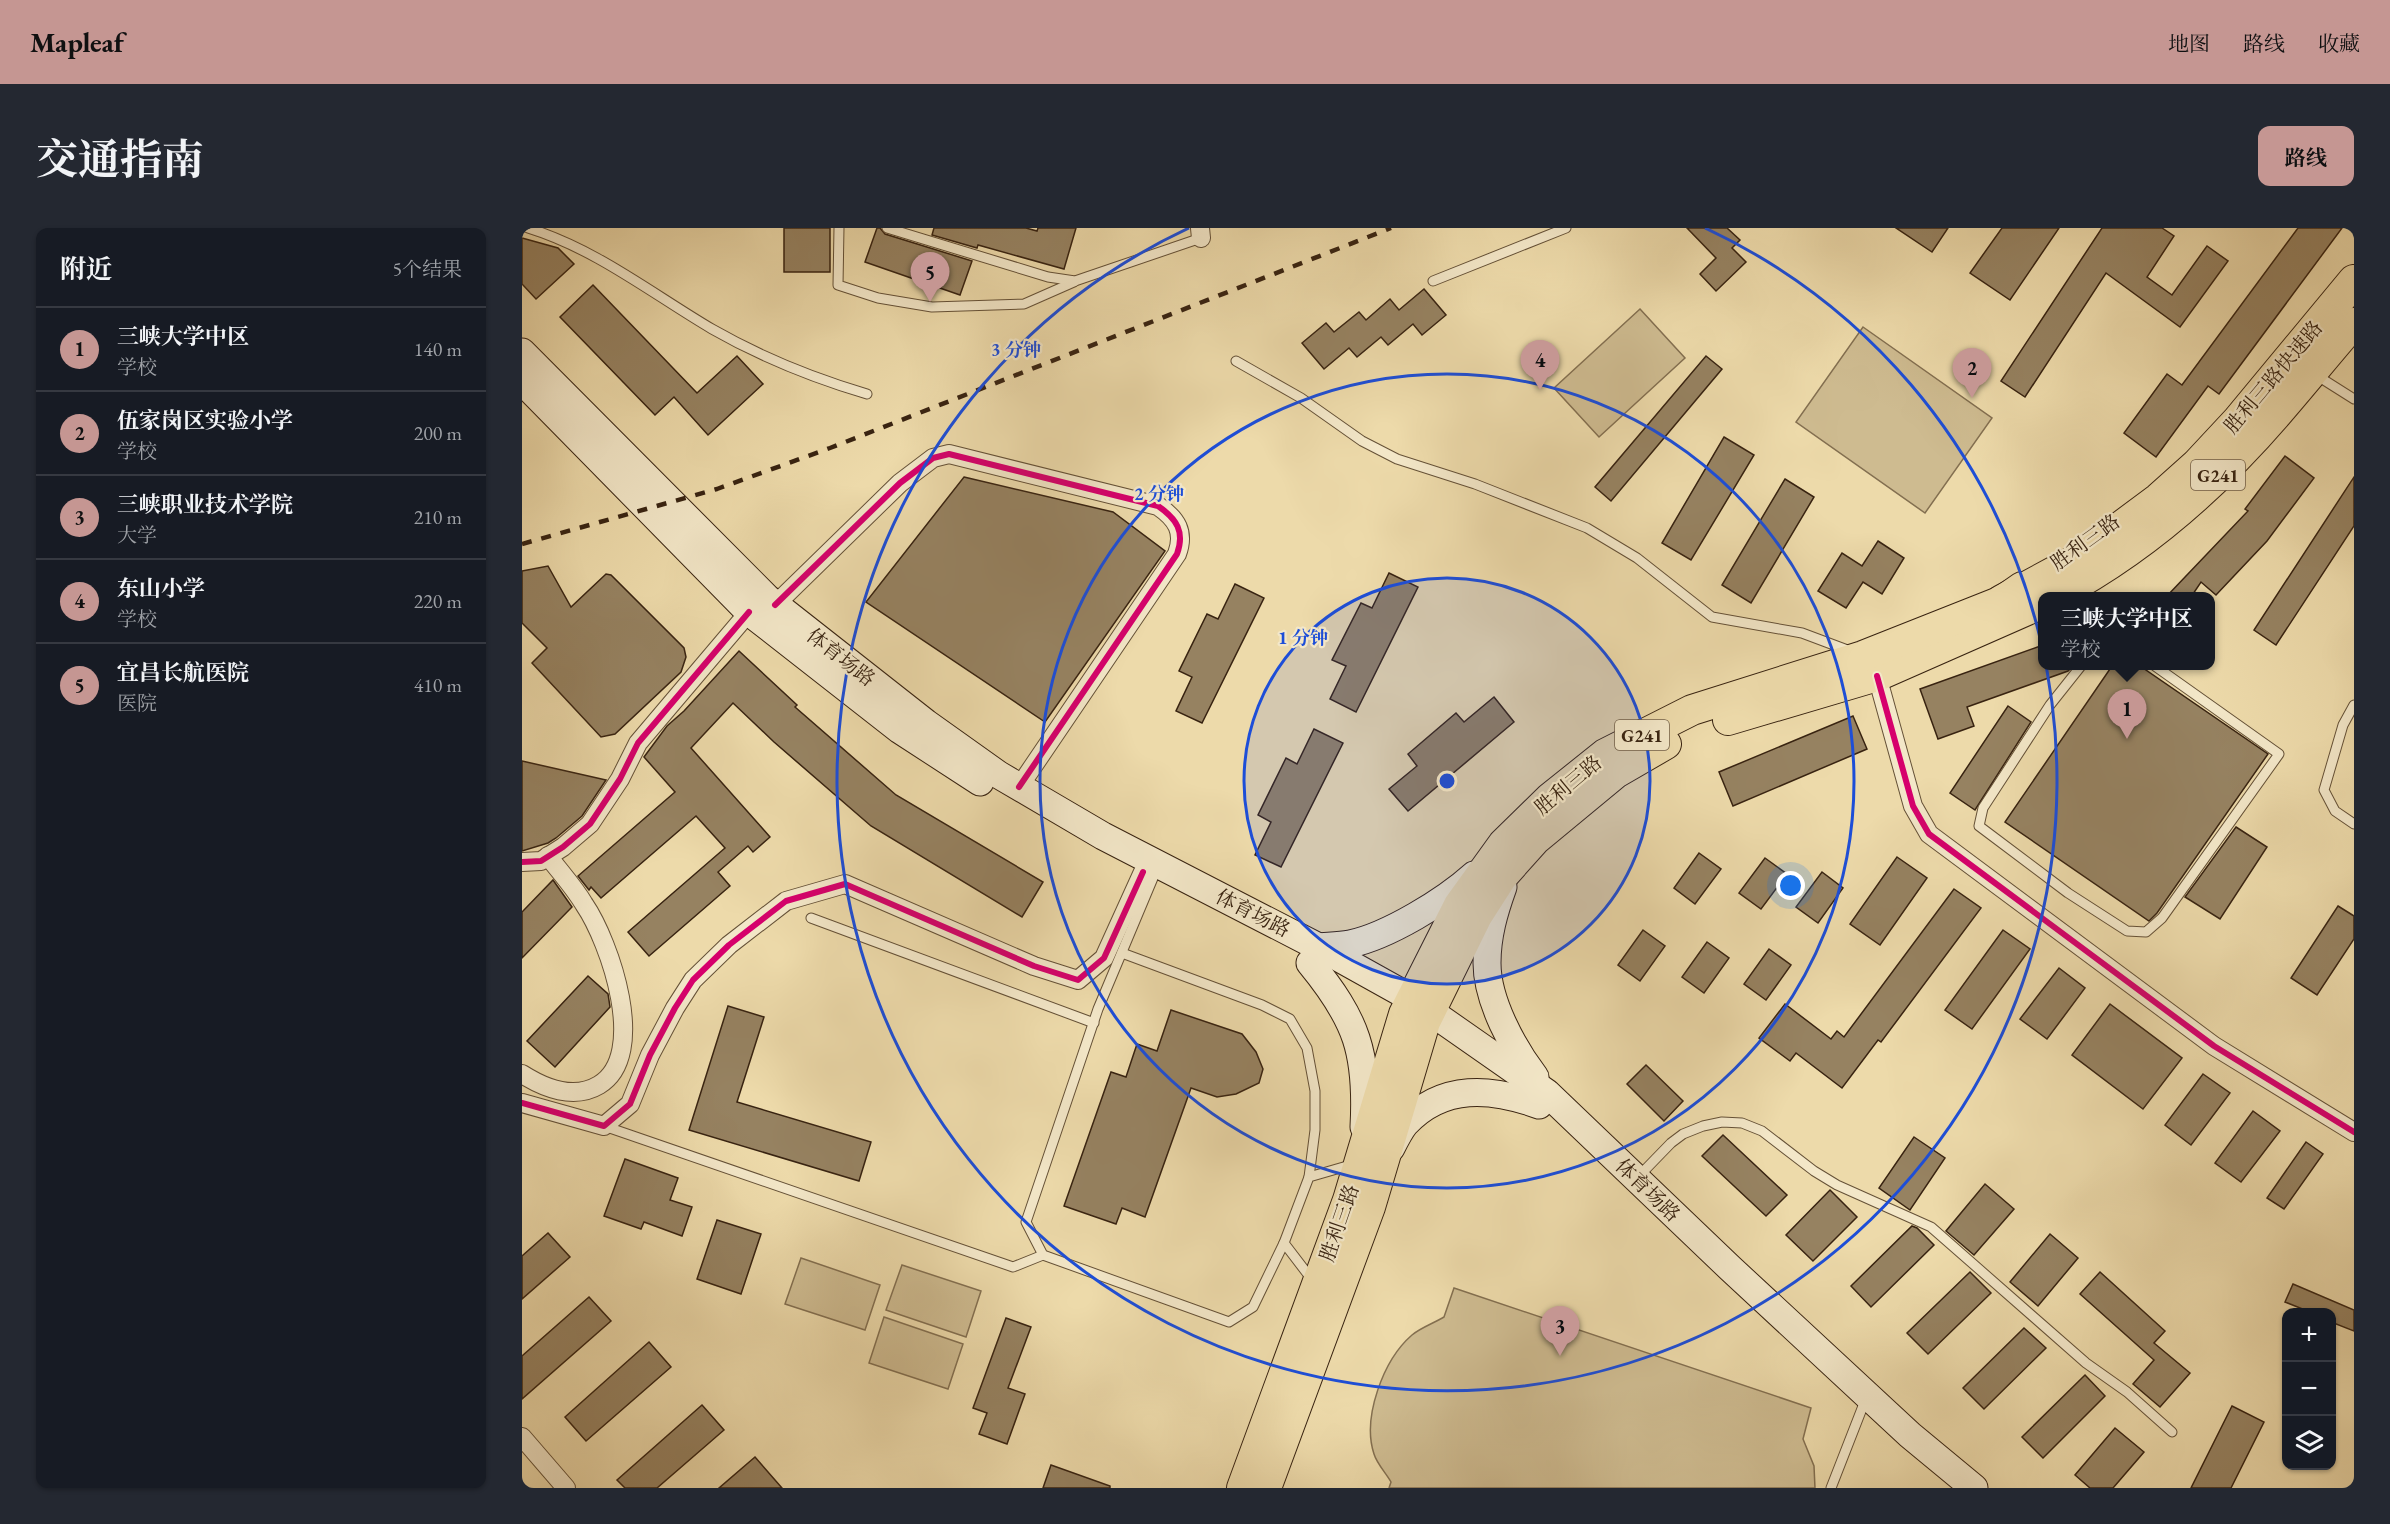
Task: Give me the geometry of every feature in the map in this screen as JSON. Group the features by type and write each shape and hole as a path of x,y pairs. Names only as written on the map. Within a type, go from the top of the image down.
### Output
{"highway":[{"name":"胜利三路快速路","path":"2074,581 2158,499 2197,465 2238,421 2354,281"},
{"name":"胜利三路快速路","path":"2074,581 2166,507 2205,472 2249,426 2354,304"},
{"name":"G241","path":"2048,592 2074,581"},
{"name":"G241","path":"2053,592 2074,581"},
{"name":"G241","path":"2003,611 2038,596"},
{"name":"G241","path":"2003,611 2038,599"}],"main road":[{"name":"胜利三路","path":"2003,611 2142,501 2190,459 2228,417 2303,320 2354,262"},
{"name":"胜利三路","path":"2074,581 2141,544 2189,504 2277,414 2354,323"},
{"name":"体育场路","path":"522,352 775,605 926,723 1019,787 1417,1012 1543,1099 1637,1179 1902,1427 1974,1488"},
{"name":"体育场路","path":"522,381 749,612 900,730 937,756 1148,875 1314,955"},
{"name":"胜利三路","path":"1242,1488 1348,1200 1369,1157 1417,1012 1477,916 1501,864 1535,840 1616,773 1658,748 1700,728 1870,666 2003,611 2038,604"},
{"path":"1369,1157 1364,1067 1354,1030 1314,955 1352,944 1418,915 1501,864"},
{"path":"1501,864 1486,966 1493,998 1505,1028 1543,1099"},
{"path":"1369,1157 1425,1107 1449,1097 1471,1090 1543,1099"},
{"name":"体育场路","path":"1543,1099 1863,1406 1958,1488"},
{"name":"胜利三路","path":"1266,1488 1370,1207 1369,1157"}],"street":[{"path":"775,605 917,468 933,458 949,454 1158,506 1169,514 1181,533 1181,544 1177,554 1019,787"},
{"path":"522,862 541,861 563,847 590,824 620,779 638,743 749,612"},
{"path":"1870,666 1913,806 1929,834 2214,1046 2354,1132"},
{"path":"522,1074 540,1085 574,1093 591,1090 607,1080 617,1062 623,1036 623,1013 603,939 585,905 548,856"},
{"path":"522,1103 604,1126 630,1104 655,1046 693,980 729,945 786,901 845,884 1034,966 1078,980 1104,958 1148,875"},
{"path":"522,1437 566,1488"}],"lane":[{"path":"528,228 590,252 712,329 755,352 828,383 867,394"},
{"path":"839,228 838,285 878,298 932,307 1024,304 1075,281 1200,233"},
{"path":"887,228 1048,277 1075,281"},
{"path":"1433,280 1566,228"},
{"path":"1236,361 1301,398 1362,441 1397,459 1475,484 1587,528 1637,558 1712,617 1802,633 1870,666"},
{"path":"2311,372 2354,399"},
{"path":"2078,670 2050,705 1983,808 1979,826 2068,893 2127,931 2146,932 2162,918 2279,754 2162,670"},
{"path":"2354,705 2343,725 2324,790 2335,811 2354,824"},
{"path":"1043,1255 1026,1222 1094,1023 1122,953 1148,875"},
{"path":"811,918 1094,1023"},
{"path":"604,1126 1012,1267 1043,1255 1229,1322 1253,1307 1284,1244 1309,1177 1315,1130 1314,1091 1307,1048 1290,1019 1262,1005 1122,953"},
{"path":"1637,1179 1671,1143 1683,1134 1703,1126 1722,1122 1742,1123 1762,1131 1814,1171 1837,1185 1930,1227 2086,1363 2127,1392 2172,1432"},
{"path":"1309,1177 1369,1157"},
{"path":"1284,1244 1317,1285"},
{"path":"1831,1488 1863,1406"}],"shaded area":[{"path":"1640,309 1685,358 1599,437 1554,388"},
{"path":"1863,327 1992,418 1925,513 1796,422"},
{"path":"801,1258 880,1285 865,1330 785,1304"},
{"path":"902,1265 981,1291 966,1337 886,1310"},
{"path":"1454,1288 1811,1408 1803,1439 1814,1466 1815,1488 1389,1488 1391,1482 1375,1458 1371,1440 1373,1407 1378,1390 1392,1359 1402,1346 1415,1332 1444,1317"},
{"path":"884,1317 963,1344 948,1389 869,1363"}],"building":[{"path":"784,228 830,228 830,272 784,272"},
{"path":"877,228 885,234 972,261 960,295 865,262"},
{"path":"934,228 1026,228 1037,231 1038,228 1076,228 1064,269 932,235"},
{"path":"1687,228 1727,228 1740,240 1732,248 1746,262 1716,291 1700,274 1716,258"},
{"path":"1896,228 1948,228 1932,252"},
{"path":"2002,228 2059,228 2010,300 1970,273"},
{"path":"2102,228 2162,228 2174,236 2147,277 2172,295 2207,246 2228,261 2180,327 2106,273 2025,397 2001,381"},
{"path":"2298,228 2342,228 2219,394 2208,386 2156,457 2124,433 2167,374 2182,385"},
{"path":"522,238 558,248 574,264 536,299 522,284"},
{"path":"593,285 697,393 737,356 763,384 708,435 674,397 655,415 560,317"},
{"path":"1424,289 1446,315 1422,335 1413,324 1388,345 1381,337 1357,357 1349,348 1324,369 1302,343 1326,323 1334,332 1359,312 1366,320 1390,299 1399,310"},
{"path":"1706,356 1722,369 1611,501 1595,487"},
{"path":"1724,437 1754,455 1691,560 1662,543"},
{"path":"2285,456 2314,478 2267,541 2216,595 2201,582 2194,592 2171,592 2248,511 2245,509"},
{"path":"964,477 1113,512 1165,551 1045,722 866,602"},
{"path":"2354,477 2354,526 2276,645 2254,630"},
{"path":"1785,479 1814,497 1751,603 1722,585"},
{"path":"1878,541 1904,558 1882,594 1863,582 1846,608 1818,591 1842,553 1862,566"},
{"path":"548,566 571,607 606,574 611,575 684,648 686,657 681,672 615,734 601,737 532,663 547,648 522,623 522,571"},
{"path":"1389,573 1418,587 1356,712 1330,699 1346,666 1332,660 1361,603 1372,608"},
{"path":"1235,584 1264,598 1202,723 1176,711 1192,677 1179,671 1207,614 1218,619"},
{"path":"2038,647 2038,670 2069,670 1967,707 1974,726 1938,739 1920,689"},
{"path":"739,651 797,705 795,707 896,795 1043,882 1022,917 871,826 774,742 733,703 691,748 770,837 753,852 748,846 718,872 730,886 649,956 628,932 725,848 696,816 601,898 591,887 589,890 578,876 675,792 644,757 667,726 684,711"},
{"path":"2109,670 2146,670 2268,754 2157,913 2149,921 2005,822"},
{"path":"1494,697 1514,722 1408,811 1389,789 1417,766 1408,754 1456,713 1464,722"},
{"path":"2008,706 2031,722 1975,810 1950,793"},
{"path":"1853,716 1867,749 1733,806 1719,772"},
{"path":"1314,729 1343,743 1281,867 1255,855 1271,822 1258,815 1286,758 1297,764"},
{"path":"522,761 606,780 582,816 556,838 548,843 522,851"},
{"path":"2236,827 2267,847 2220,919 2185,897"},
{"path":"1699,853 1721,869 1695,904 1674,888"},
{"path":"1897,857 1927,878 1880,945 1850,924"},
{"path":"1765,858 1787,874 1761,909 1739,893"},
{"path":"1822,872 1843,888 1818,923 1796,907"},
{"path":"553,880 572,907 522,958 522,912"},
{"path":"1954,889 1981,908 1881,1042 1878,1040 1842,1088 1796,1053 1790,1061 1759,1038 1785,1004 1831,1039 1837,1031 1844,1037"},
{"path":"2338,906 2354,916 2354,939 2317,995 2291,978"},
{"path":"1643,930 1665,946 1640,981 1618,965"},
{"path":"2003,930 2030,949 1972,1029 1945,1010"},
{"path":"1707,942 1729,958 1704,993 1682,977"},
{"path":"1769,949 1791,965 1766,1000 1744,984"},
{"path":"2059,968 2085,988 2047,1039 2020,1019"},
{"path":"588,976 608,994 610,1007 555,1067 527,1041"},
{"path":"2110,1004 2182,1058 2143,1109 2072,1055"},
{"path":"728,1006 764,1017 737,1102 871,1142 859,1181 689,1130"},
{"path":"1171,1010 1242,1034 1256,1052 1263,1069 1259,1083 1236,1094 1217,1097 1191,1088 1145,1217 1122,1208 1116,1224 1064,1206 1111,1072 1126,1077 1137,1044 1157,1051"},
{"path":"1646,1065 1683,1101 1664,1121 1627,1084"},
{"path":"2203,1074 2230,1093 2191,1145 2165,1125"},
{"path":"2253,1111 2280,1131 2241,1182 2215,1163"},
{"path":"1723,1135 1787,1195 1766,1216 1702,1156"},
{"path":"1914,1137 1945,1158 1910,1210 1879,1188"},
{"path":"2306,1142 2323,1154 2284,1209 2267,1198"},
{"path":"625,1159 678,1178 670,1200 692,1207 682,1236 644,1222 641,1229 604,1216"},
{"path":"1985,1184 2014,1209 1974,1255 1946,1231"},
{"path":"1830,1190 1857,1217 1813,1261 1786,1235"},
{"path":"717,1220 761,1234 741,1294 697,1279"},
{"path":"1912,1226 1934,1245 1871,1307 1851,1286"},
{"path":"548,1233 570,1257 522,1299 522,1256"},
{"path":"2050,1234 2078,1258 2038,1306 2010,1282"},
{"path":"1970,1272 1991,1293 1928,1354 1907,1333"},
{"path":"2100,1272 2165,1331 2154,1343 2190,1373 2160,1407 2133,1384 2154,1360 2080,1294"},
{"path":"2293,1284 2354,1310 2354,1331 2336,1324 2336,1308 2300,1308 2285,1302"},
{"path":"589,1297 611,1321 522,1399 522,1356"},
{"path":"1006,1318 1031,1327 1008,1388 1025,1394 1007,1444 979,1434 987,1413 973,1408"},
{"path":"2024,1328 2046,1348 1984,1409 1963,1388"},
{"path":"649,1342 671,1367 586,1441 565,1417"},
{"path":"2085,1375 2105,1396 2043,1458 2022,1437"},
{"path":"702,1405 724,1430 657,1488 625,1488 617,1480"},
{"path":"2232,1406 2264,1422 2231,1488 2191,1488"},
{"path":"2115,1428 2144,1452 2113,1488 2090,1488 2075,1475"},
{"path":"755,1457 782,1488 719,1488"},
{"path":"1051,1465 1110,1486 1110,1488 1043,1488"}],"railway":[{"path":"522,544 717,489 830,448 1391,228"}],"cycle path":[{"path":"775,605 900,483 933,458 949,454 1158,506 1165,511 1174,521 1180,533 1177,554 1019,787"},
{"path":"522,862 541,861 563,847 590,824 620,779 638,743 749,612"},
{"path":"1877,676 1913,806 1929,834 2214,1046 2354,1132"},
{"path":"522,1103 604,1126 630,1104 650,1055 693,980 729,945 786,901 845,884 1034,966 1078,980 1104,958 1143,872"}],"place":[{"name":"宜昌长航医院","path":"930,302"},
{"name":"东山小学","path":"1540,390"},
{"name":"伍家岗区实验小学","path":"1972,398"},
{"name":"三峡大学中区","path":"2127,739"},
{"name":"三峡职业技术学院","path":"1560,1356"}]}
